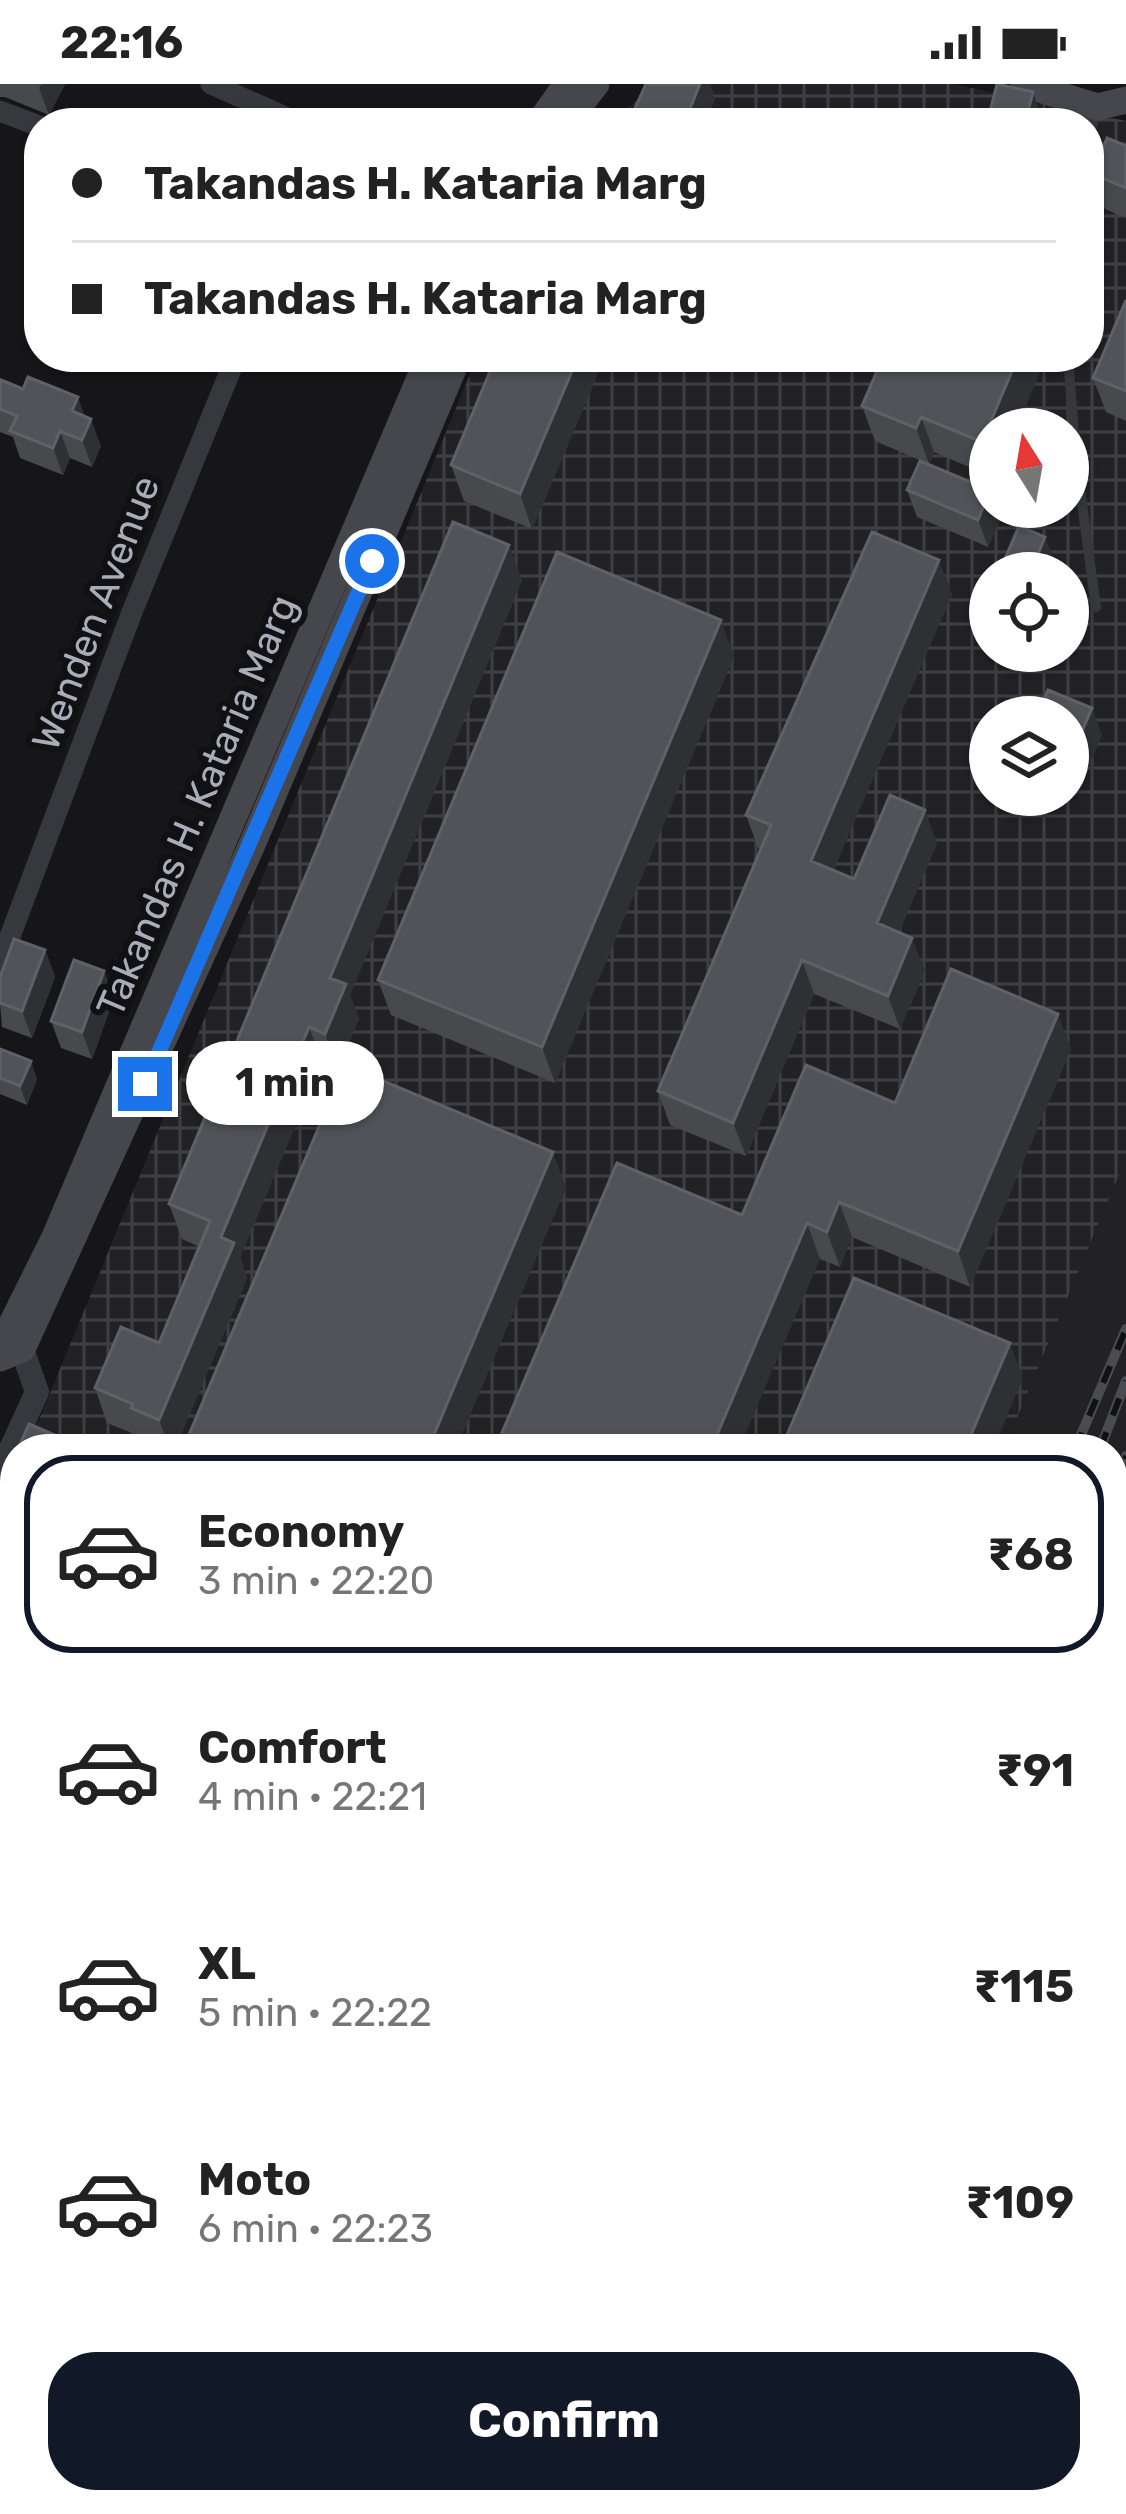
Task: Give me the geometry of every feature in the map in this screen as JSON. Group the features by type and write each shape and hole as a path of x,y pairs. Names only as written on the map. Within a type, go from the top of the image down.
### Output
{"main road":[{"path":"578,108 596,84"},
{"path":"1025,84 1112,98"},
{"name":"Takandas H. Kataria Marg","path":"172,997 424,372"},
{"name":"Takandas H. Kataria Marg","path":"6,1340 63,1242 451,372"}],"street":[{"path":"212,84 266,108"},
{"name":"Wenden Avenue","path":"0,963 132,612 230,372"},
{"path":"6,1340 37,1392 18,1434"}],"lane":[{"path":"1069,372 1096,607"}],"shaded area":[{"path":"669,84 953,84 1065,108 627,108 655,87"},
{"path":"1104,116 1126,121 1126,1158 1010,1434 33,1434 471,372 1104,372"},
{"path":"1126,1158 1126,1434 1010,1434"}],"building":[{"path":"646,84 700,84 690,108 635,108"},
{"path":"997,84 1033,92 1029,108 991,108"},
{"path":"1107,138 1126,146 1126,188 1104,179"},
{"path":"1126,300 1126,391 1093,378 1096,372 1104,372 1104,352"},
{"path":"490,372 572,372 520,494 451,465"},
{"path":"877,372 1012,372 996,408 969,408 969,437 921,417 916,428 862,406"},
{"path":"28,377 78,397 72,411 91,419 82,440 60,431 53,448 10,431 17,416 0,409 0,382 23,389"},
{"path":"920,461 969,481 969,516 907,490"},
{"path":"453,522 509,545 330,978 346,984 325,1034 309,1027 221,1237 234,1243 159,1420 95,1388 121,1327 159,1343 210,1221 169,1204"},
{"path":"1018,528 1045,537 1039,552 1008,552"},
{"path":"872,532 939,560 811,861 854,879 890,795 925,810 877,923 912,938 888,996 802,960 733,1123 658,1091 771,825 746,815"},
{"path":"557,552 721,620 542,1047 378,980"},
{"path":"14,939 45,950 22,1011 0,1003 0,977"},
{"path":"74,960 104,971 82,1032 51,1021"},
{"path":"951,969 1058,1014 958,1251 839,1202 827,1232 807,1223 717,1434 501,1434 617,1163 742,1215 806,1065 895,1103"},
{"path":"0,1049 31,1061 20,1086 0,1078"},
{"path":"345,1065 553,1152 434,1434 189,1434"},
{"path":"854,1278 1010,1343 971,1434 787,1434"},
{"path":"29,1424 52,1434 25,1434"}],"railway":[{"path":"1081,1434 1126,1329"},
{"path":"1106,1434 1126,1381"}],"route":[{"path":"145,1084 372,561"}]}
